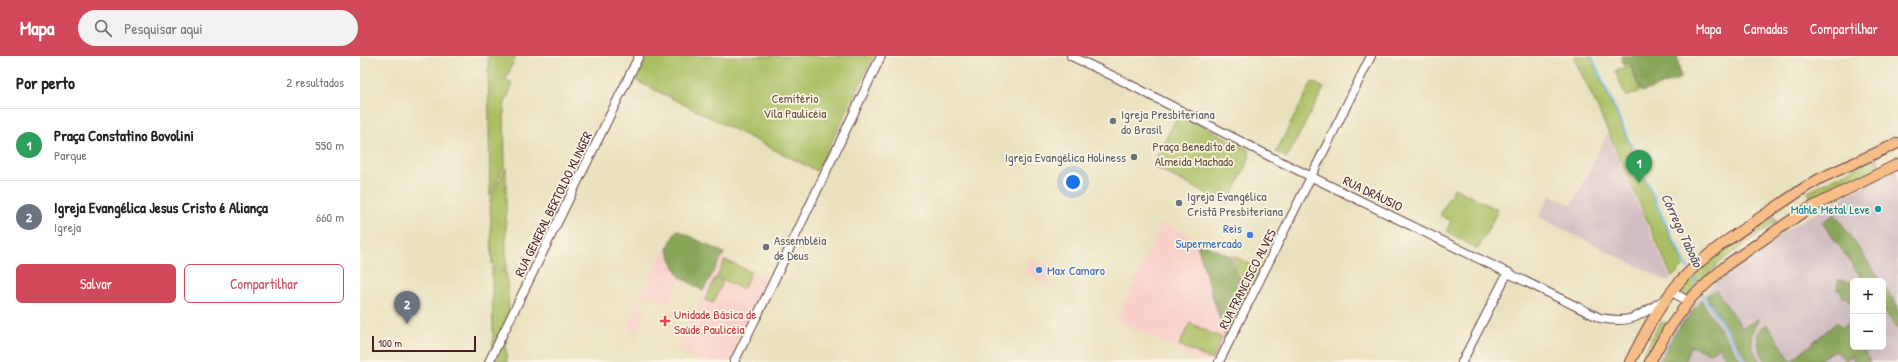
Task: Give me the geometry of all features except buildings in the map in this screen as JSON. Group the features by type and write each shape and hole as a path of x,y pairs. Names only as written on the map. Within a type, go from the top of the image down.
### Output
{"main road":[{"path":"1630,362 1669,295 1706,257 1804,188 1821,178 1898,143"},
{"path":"1650,362 1668,330 1688,301 1728,264 1792,218 1898,164"}],"street":[{"name":"RUA GENERAL BERTOLDO KLINGER","path":"489,362 639,56"},
{"path":"734,362 880,56"},
{"name":"RUA DRÁUSIO","path":"1071,56 1600,318 1631,320 1638,317 1669,295"},
{"name":"RUA FRANCISCO ALVES","path":"1219,362 1371,56"},
{"path":"1462,362 1508,272"},
{"path":"1669,295 1688,301"}],"shaded area":[{"path":"1607,134 1671,279 1667,281 1539,217 1550,195 1572,205"},
{"path":"1898,169 1898,362 1655,362 1672,331 1697,300 1722,276 1791,227 1861,187"},
{"path":"1162,223 1232,255 1246,302 1217,362 1203,362 1117,320"},
{"path":"677,229 725,253 723,258 768,279 728,362 704,362 676,350 713,276 704,292 680,279 669,304 646,295 639,308 646,312 637,331 628,327 655,267"},
{"name":"Max Camaro","path":"1030,258 1054,269 1048,283 1024,271"}],"green space":[{"path":"488,56 516,56 505,81 513,84 504,105 505,165 490,196"},
{"name":"Cemitério Vila Paulicéia","path":"644,56 874,56 817,171 633,79"},
{"path":"1573,56 1590,56 1684,266 1672,277 1594,100"},
{"path":"1621,56 1677,56 1681,78 1642,92 1630,63 1624,65"},
{"path":"1630,65 1640,91 1626,97 1615,71"},
{"path":"1312,82 1324,88 1287,158 1276,152"},
{"name":"Praça Benedito de Almeida Machado","path":"1179,113 1249,150 1249,159 1228,204 1154,167 1154,162"},
{"path":"1876,157 1881,167 1813,202 1808,192"},
{"path":"506,168 506,271 492,264 490,200"},
{"path":"1454,188 1498,210 1478,249 1446,231 1451,221 1440,215"},
{"path":"1835,214 1879,278 1862,278 1822,222"},
{"path":"1774,217 1777,221 1723,260 1699,284 1694,275 1703,266 1732,244"},
{"path":"677,230 724,253 703,291 679,276 667,249"},
{"path":"1196,241 1230,256 1245,302 1226,340"},
{"path":"1232,255 1262,270 1246,302"},
{"path":"725,260 751,272 743,289 717,277"},
{"path":"492,267 506,273 510,318 493,352"},
{"path":"1692,277 1697,285 1686,297 1678,293"},
{"path":"715,278 723,282 713,303 705,300"},
{"path":"1838,280 1850,282 1850,302 1846,296 1842,298 1841,290 1837,290"},
{"path":"1886,289 1898,306 1898,330 1886,313"},
{"path":"1716,290 1742,328 1758,319 1752,333 1751,342 1753,350 1760,362 1749,362 1706,296"},
{"path":"1701,301 1742,362 1727,362 1720,347 1710,353 1690,346 1686,361 1659,362 1675,333"},
{"path":"1667,322 1646,362 1639,362 1660,323"},
{"path":"1837,322 1841,328 1850,323 1850,350 1864,350 1870,362 1855,362 1852,356 1845,360 1835,350 1817,362 1766,362 1758,342 1759,332 1762,327 1767,324 1791,361"},
{"path":"1190,323 1222,338 1212,360 1179,345"},
{"path":"506,338 507,362 495,362"}],"waterway":[{"name":"Córrego Taboão","path":"1592,56 1663,218 1688,268"},
{"name":"Córrego Taboão","path":"1692,274 1699,287"},
{"name":"Córrego Taboão","path":"1702,293 1746,362"}],"place":[{"name":"Igreja Presbiteriana do Brasil","path":"1113,121"},
{"name":"Igreja Evangélica Holiness","path":"1134,157"},
{"name":"Praça Constatino Bovolini","path":"1639,183"},
{"name":"Igreja Evangélica Cristã Presbiteriana","path":"1179,203"},
{"name":"Mahle Metal Leve","path":"1878,209"},
{"name":"Reis Supermercado","path":"1250,235"},
{"name":"Assembléia de Deus","path":"766,247"},
{"name":"Max Camaro","path":"1039,270"},
{"name":"Unidade Básica de Saúde Paulicéia","path":"665,321"},
{"name":"Igreja Evangélica Jesus Cristo é Aliança","path":"407,324"}]}
